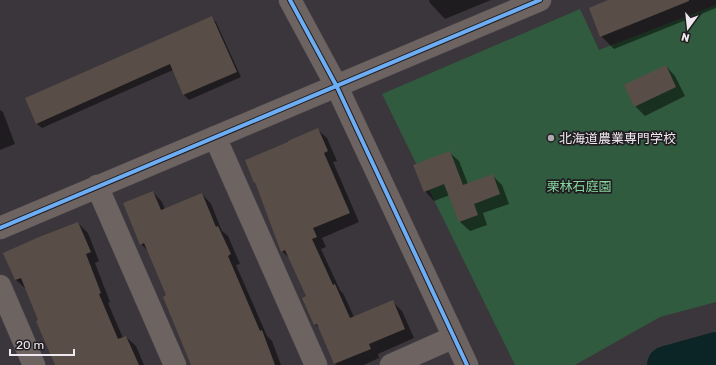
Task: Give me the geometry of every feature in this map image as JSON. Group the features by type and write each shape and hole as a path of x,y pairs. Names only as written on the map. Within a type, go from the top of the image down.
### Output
{"street":[{"path":"290,0 337,87 467,365"},
{"path":"0,228 540,0"},
{"path":"215,137 316,365"},
{"path":"98,186 175,365"},
{"path":"0,286 34,365"},
{"path":"391,365 454,337"}],"green space":[{"name":"栗林石庭園","path":"716,5 716,302 660,317 575,365 515,365 382,94 580,9 599,50"}],"building":[{"path":"608,0 689,1 600,37 589,8"},
{"path":"212,16 237,72 183,95 170,64 36,124 25,98"},
{"path":"666,65 676,87 634,107 624,85"},
{"path":"318,128 328,151 324,153 350,213 313,228 317,237 312,239 333,285 335,284 350,318 393,300 405,329 369,344 371,349 334,364 317,324 314,325 302,298 306,296 285,250 281,252 255,182 254,183 245,160"},
{"path":"450,151 463,185 493,174 500,194 474,204 478,215 459,222 444,184 424,192 413,165"},
{"path":"153,191 161,210 202,193 216,227 218,226 231,254 228,256 260,331 262,330 275,365 191,365 163,297 166,295 144,243 140,245 123,203"},
{"path":"78,222 91,252 86,254 101,293 99,294 118,339 126,336 139,365 55,365 36,321 38,320 21,278 15,280 3,253"}],"waterway":[{"path":"666,365 716,351"}],"cycle path":[{"path":"290,0 337,87 467,365"},
{"path":"0,228 540,0"}],"place":[{"name":"北海道農業専門学校","path":"551,138"}]}
